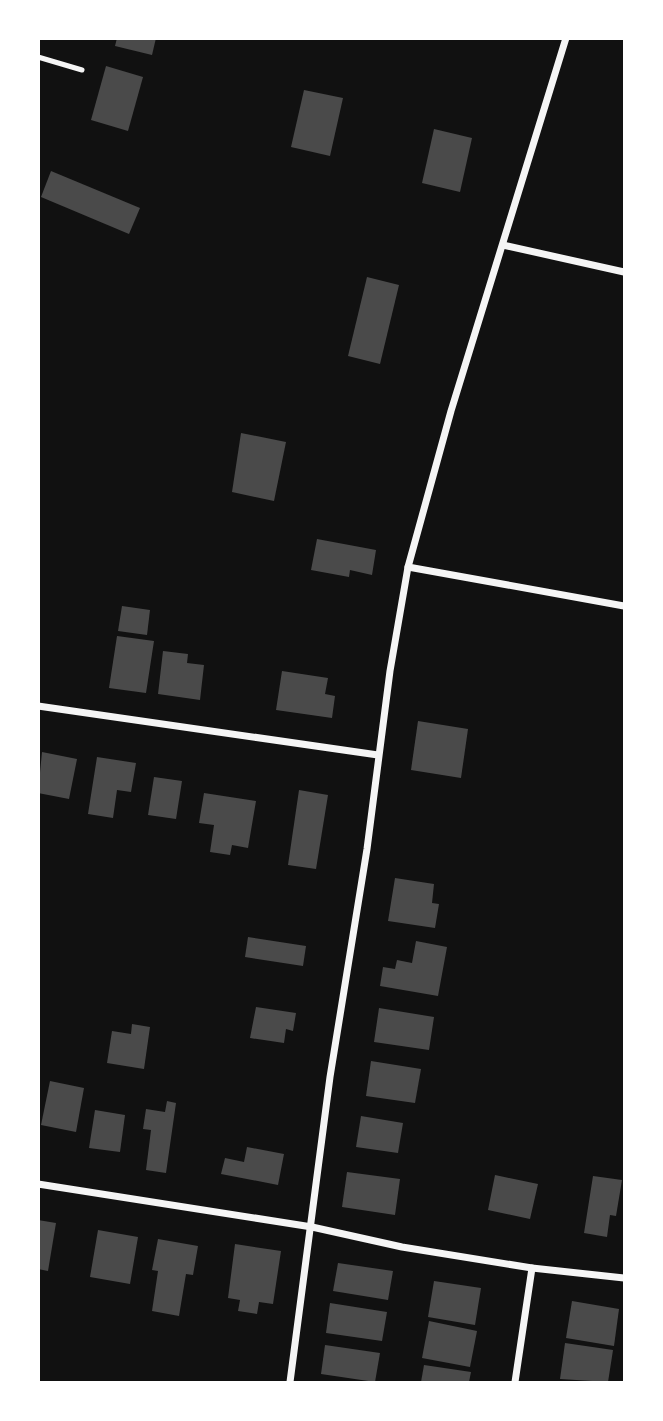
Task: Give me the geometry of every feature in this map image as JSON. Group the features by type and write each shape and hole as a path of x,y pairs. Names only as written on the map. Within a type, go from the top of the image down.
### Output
{"street":[{"path":"290,1382 313,1227 330,1077 367,849 378,755 408,567 451,411 566,38"},
{"path":"503,245 625,272"},
{"path":"408,567 625,606"},
{"path":"38,706 378,755"},
{"path":"38,1184 313,1227 402,1247 532,1268 625,1278"},
{"path":"515,1382 532,1268"}],"lane":[{"path":"38,57 82,70"}],"building":[{"path":"117,38 156,38 152,55 115,46"},
{"path":"106,66 143,77 128,131 91,120"},
{"path":"304,90 343,98 330,156 291,147"},
{"path":"434,129 472,138 460,192 422,183"},
{"path":"51,171 140,208 129,234 41,197"},
{"path":"367,277 399,285 380,364 348,356"},
{"path":"241,433 286,442 274,501 232,492"},
{"path":"317,539 376,550 372,575 350,570 349,577 311,570"},
{"path":"122,606 150,610 147,635 118,631"},
{"path":"117,636 154,641 146,693 109,688"},
{"path":"163,651 188,654 187,663 204,665 200,700 158,694"},
{"path":"282,671 328,678 325,694 335,696 332,718 276,710"},
{"path":"418,721 468,729 461,778 411,770"},
{"path":"42,752 77,759 69,799 38,793"},
{"path":"97,757 136,763 131,792 117,790 113,818 88,814"},
{"path":"154,777 182,781 176,819 148,815"},
{"path":"299,790 328,795 316,869 288,865"},
{"path":"204,793 256,801 248,848 232,845 230,855 210,852 214,825 199,823"},
{"path":"395,878 434,884 432,903 439,904 435,928 388,921"},
{"path":"248,937 306,946 303,966 245,957"},
{"path":"416,941 447,947 438,996 380,986 383,967 395,969 397,960 412,963"},
{"path":"256,1007 296,1013 293,1031 286,1029 284,1043 250,1038"},
{"path":"379,1008 434,1017 429,1050 374,1042"},
{"path":"132,1024 150,1027 144,1069 107,1063 112,1031 131,1034"},
{"path":"371,1061 421,1069 415,1103 366,1096"},
{"path":"50,1081 84,1088 76,1132 41,1125"},
{"path":"167,1101 176,1103 166,1173 146,1170 151,1130 143,1129 146,1109 165,1112"},
{"path":"95,1110 125,1115 120,1152 89,1148"},
{"path":"361,1116 403,1123 398,1153 356,1147"},
{"path":"247,1147 284,1154 278,1185 221,1174 225,1158 244,1162"},
{"path":"347,1172 400,1179 395,1215 342,1207"},
{"path":"495,1175 538,1184 530,1219 488,1210"},
{"path":"593,1176 622,1180 616,1216 610,1215 607,1237 584,1233"},
{"path":"38,1220 56,1223 48,1271 38,1269"},
{"path":"98,1230 138,1237 130,1284 90,1277"},
{"path":"158,1239 198,1246 193,1275 186,1274 179,1316 152,1311 158,1271 152,1270"},
{"path":"235,1244 281,1251 273,1304 259,1302 257,1314 238,1311 240,1300 228,1298"},
{"path":"338,1263 393,1271 388,1300 333,1291"},
{"path":"434,1281 481,1288 475,1325 428,1317"},
{"path":"572,1301 619,1309 614,1346 566,1338"},
{"path":"330,1303 387,1312 382,1341 326,1333"},
{"path":"429,1321 477,1331 470,1367 422,1358"},
{"path":"565,1343 613,1350 608,1382 560,1379"},
{"path":"325,1345 380,1353 375,1382 321,1374"},
{"path":"424,1365 471,1372 469,1382 421,1382"}]}
